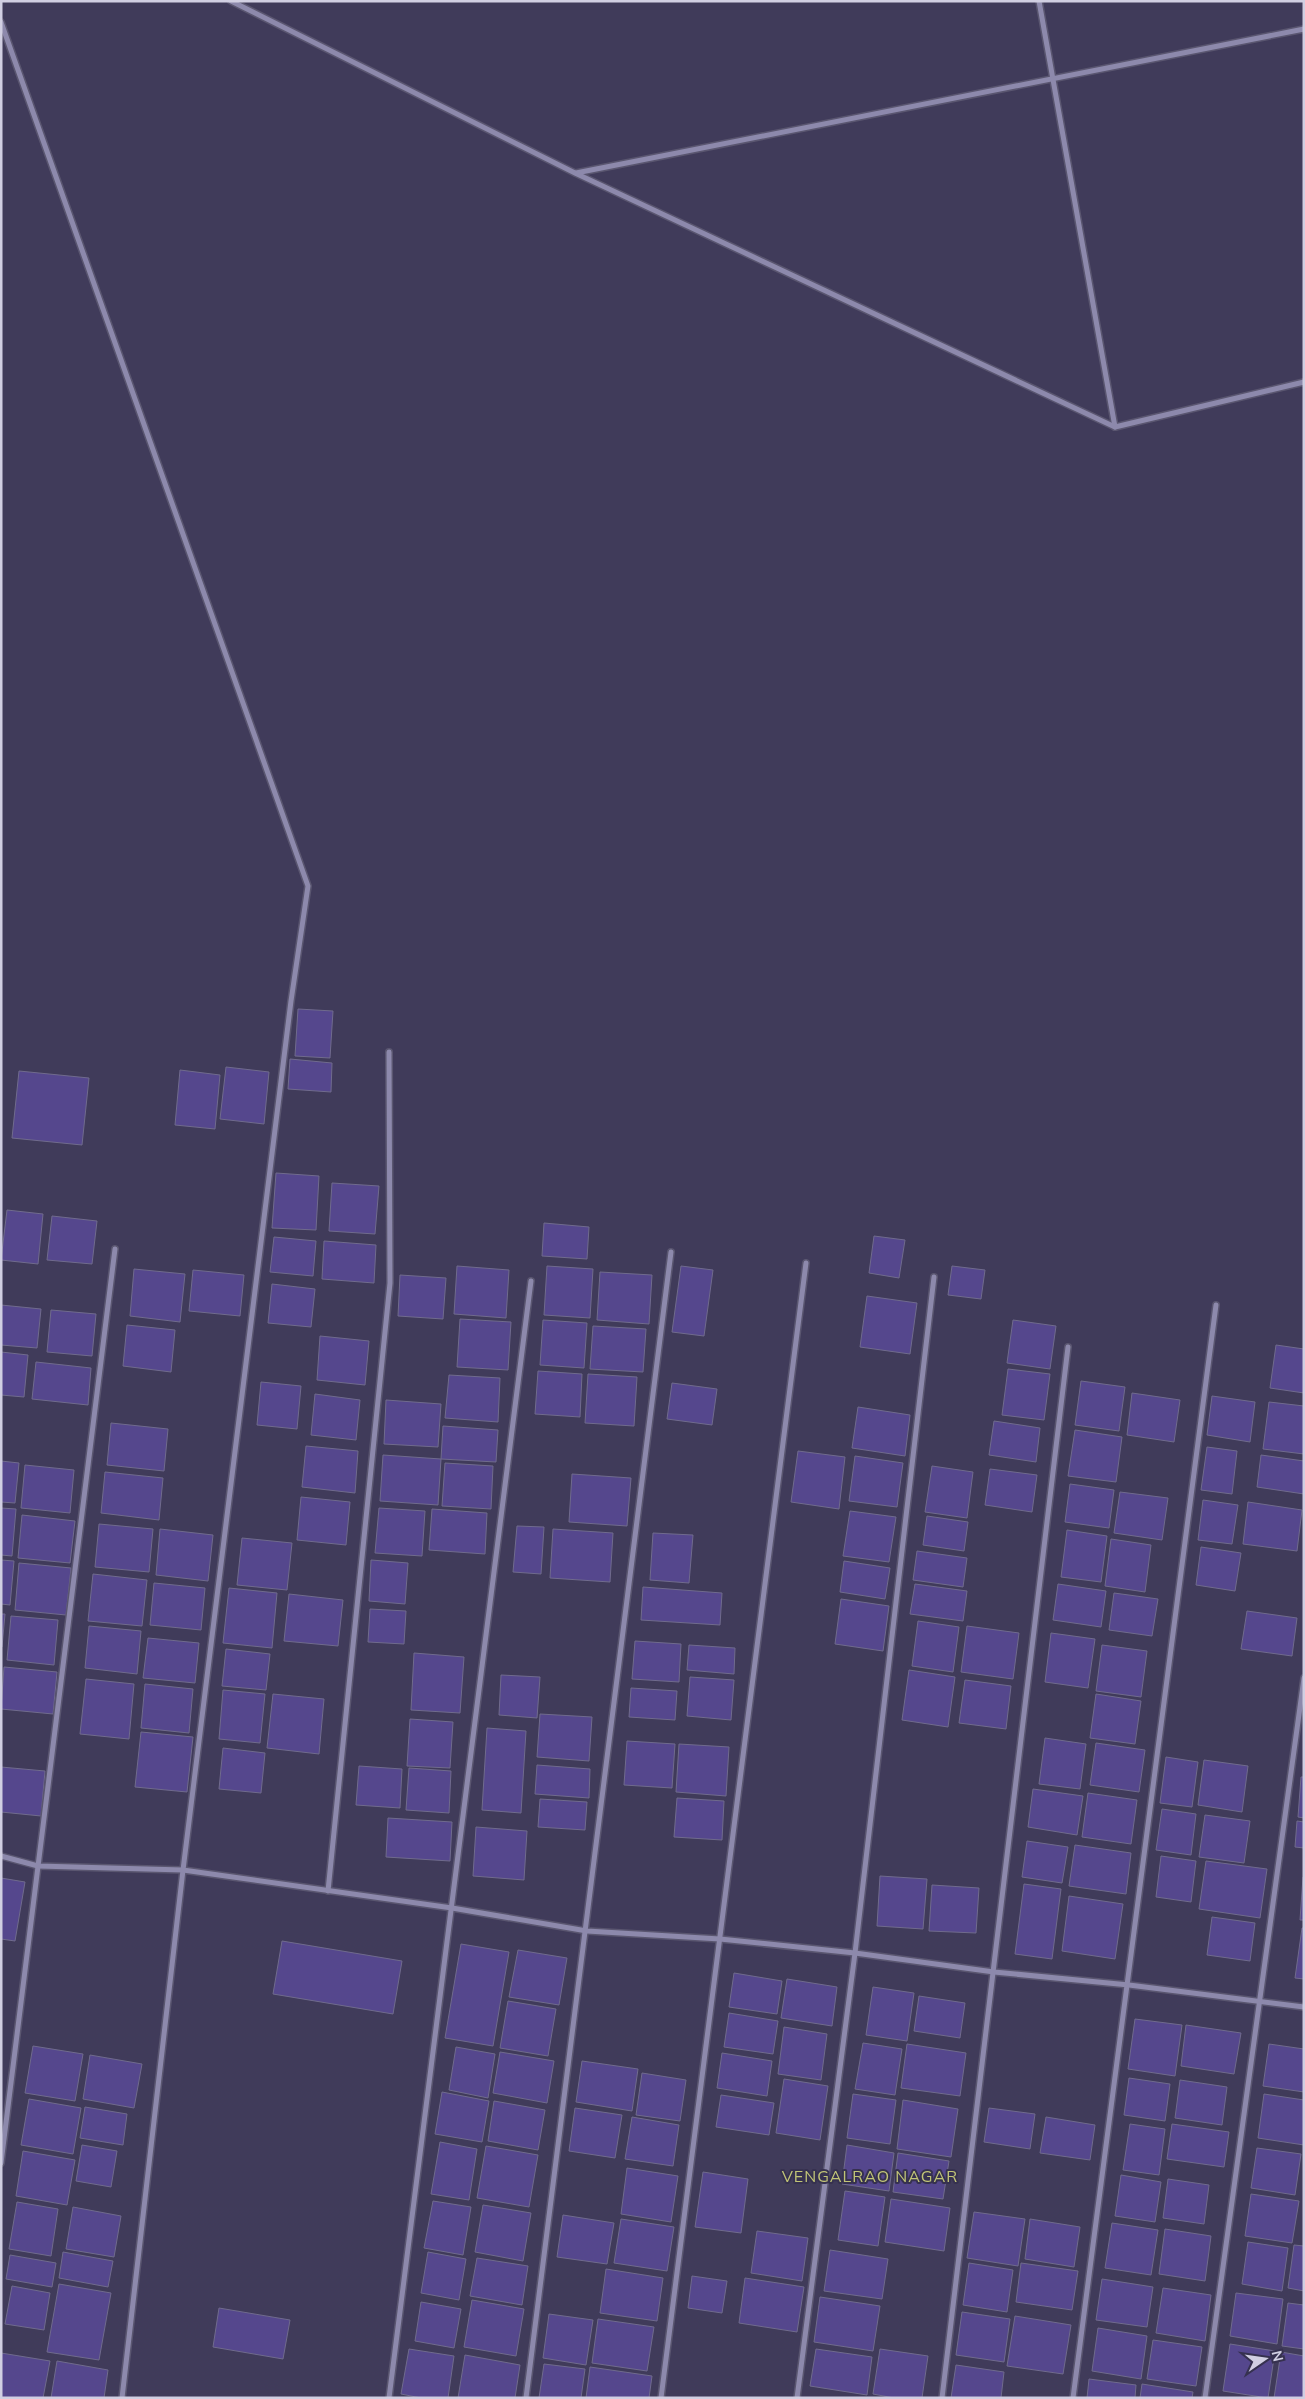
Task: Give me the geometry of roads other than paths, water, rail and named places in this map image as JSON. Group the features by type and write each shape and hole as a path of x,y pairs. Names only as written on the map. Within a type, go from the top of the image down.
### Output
{"street":[{"path":"230,1 574,173 1115,427 1304,382"},
{"path":"1039,1 1115,427"},
{"path":"1,22 308,886 291,1001 183,1870 122,2398"},
{"path":"574,173 1304,29"},
{"path":"328,1892 390,1283 389,1052"},
{"path":"1,2163 115,1249"},
{"path":"526,2398 671,1252"},
{"path":"661,2398 806,1263"},
{"path":"797,2398 855,1953 934,1277"},
{"path":"389,2398 531,1281"},
{"path":"1073,2398 1129,1985 1216,1305"},
{"path":"942,2398 1068,1348"},
{"path":"1204,2398 1304,1678"},
{"path":"1,1856 38,1866 183,1870 328,1892 452,1908 586,1931 720,1939 855,1953 994,1972 1129,1985 1304,2007"}],"district":[{"name":"VENGALRAO NAGAR","path":"870,2176"}]}
